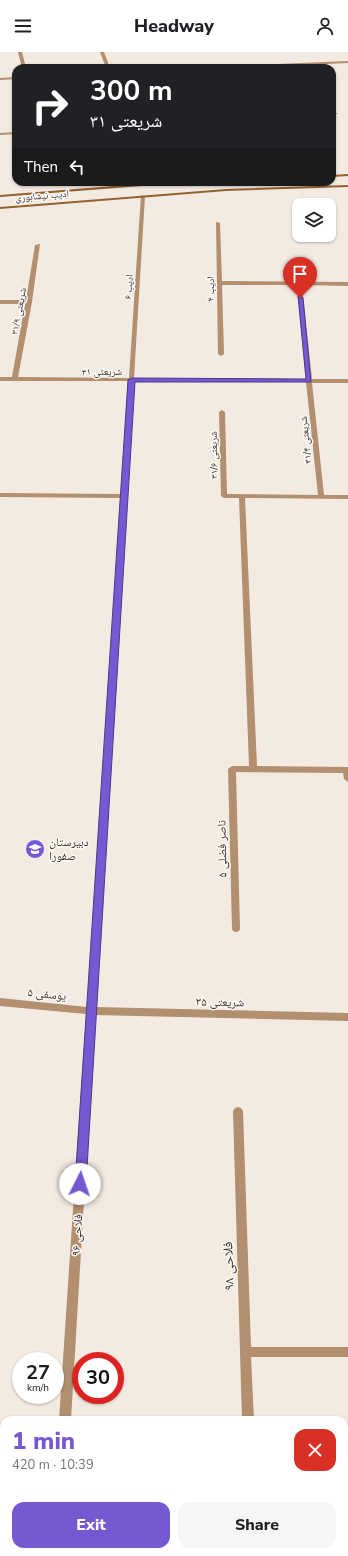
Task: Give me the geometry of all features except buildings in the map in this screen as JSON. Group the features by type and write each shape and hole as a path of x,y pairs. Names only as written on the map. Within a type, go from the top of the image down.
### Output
{"main road":[{"path":"336,176 348,175"},
{"name":"ادیب نیشابوری","path":"0,196 129,186"},
{"name":"ادیب نیشابوری","path":"0,208 226,190 348,186"}],"street":[{"path":"20,52 23,64"},
{"path":"102,52 106,64"},
{"path":"308,64 348,62"},
{"path":"0,79 12,78"},
{"path":"0,134 12,133"},
{"name":"ادیب ۶","path":"132,380 143,196"},
{"name":"ادیب ۴","path":"218,223 221,354"},
{"name":"شریعتی ۳۱/۹","path":"15,379 38,245"},
{"path":"219,284 348,284"},
{"name":"شریعتی ۳۱/۴","path":"299,284 321,497"},
{"path":"0,302 29,302"},
{"name":"شریعتی ۳۱","path":"0,379 348,381"},
{"name":"فلاحی ۹۶","path":"65,1416 132,380"},
{"name":"شریعتی ۳۱/۶","path":"222,412 224,496 242,497"},
{"path":"0,495 124,496"},
{"path":"348,497 242,497 252,769 348,773"},
{"name":"ناصر فضلی ۵","path":"236,929 232,769 252,769"},
{"name":"یوسفی ۵","path":"0,1002 92,1011"},
{"name":"شریعتی ۳۵","path":"92,1011 348,1017"},
{"name":"فلاحی ۹۸","path":"238,1111 248,1416"},
{"path":"246,1352 348,1352"}],"place":[{"name":"دبیرستان صفورا","path":"35,849"}],"route":[{"path":"80,1184 132,380 309,381 300,298"}]}
